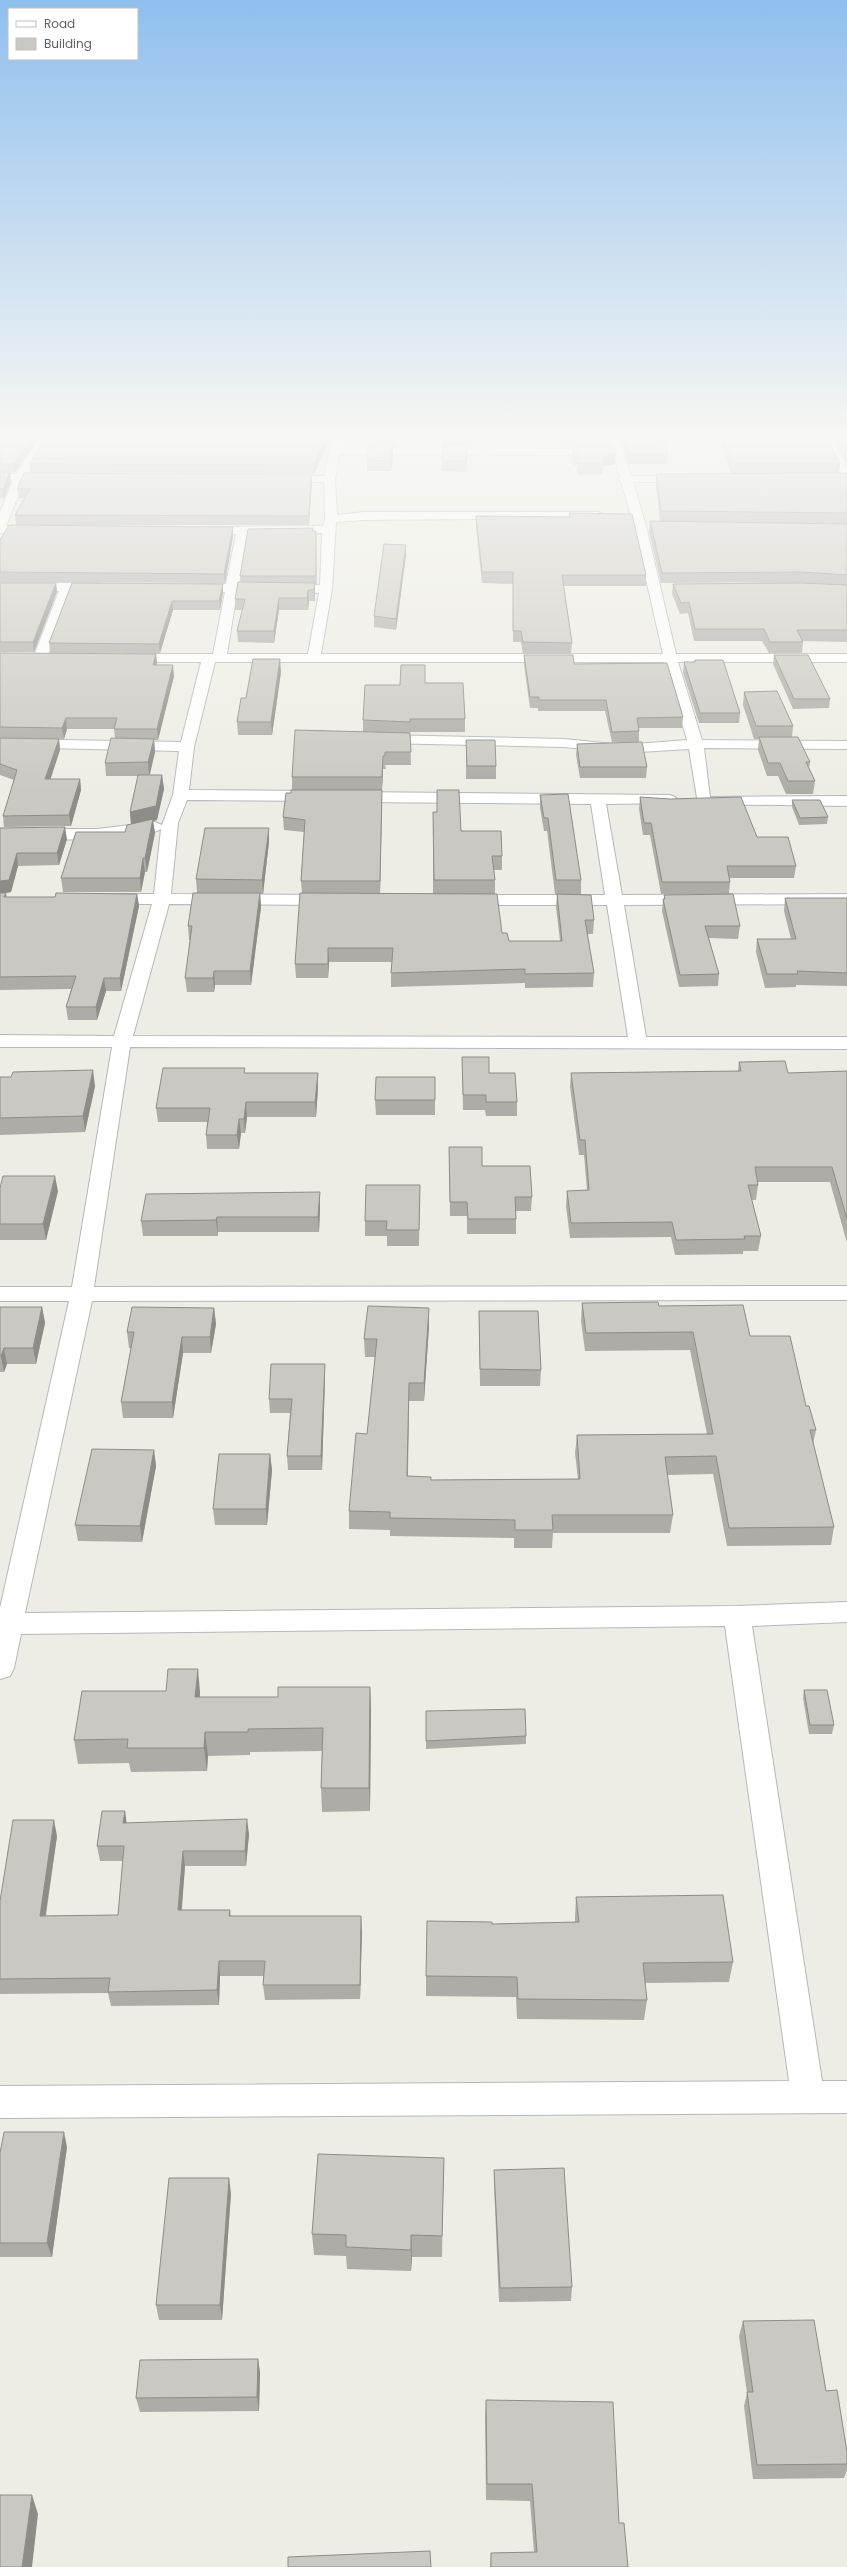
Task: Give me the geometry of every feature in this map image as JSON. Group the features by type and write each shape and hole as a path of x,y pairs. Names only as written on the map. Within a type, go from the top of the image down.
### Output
{"street":[{"path":"0,1668 4,1624 82,1294 122,1041 162,899 170,824 181,795 187,747 214,658 237,554"},
{"path":"314,658 326,589 328,554"},
{"path":"646,554 672,660 674,674 696,744 703,801"},
{"path":"0,587 114,587"},
{"path":"40,658 68,587"},
{"path":"184,588 326,589"},
{"path":"654,589 669,589"},
{"path":"24,658 55,658"},
{"path":"109,658 672,660 847,658"},
{"path":"365,738 556,742 623,749 696,744 847,745"},
{"path":"0,743 187,747"},
{"path":"181,795 703,801 847,801"},
{"path":"598,800 616,901 638,1043"},
{"path":"0,834 131,832 170,824"},
{"path":"92,899 345,900"},
{"path":"448,900 616,901 847,899"},
{"path":"0,1041 638,1043 847,1042"},
{"path":"0,1294 847,1293"},
{"path":"4,1624 737,1616 847,1612"},
{"path":"737,1616 808,2097"},
{"path":"0,2102 847,2097"}],"building":[{"path":"0,554 228,554 224,574 0,572"},
{"path":"244,554 316,554 316,576 240,576"},
{"path":"383,554 405,554 396,619 374,616"},
{"path":"480,554 641,554 646,575 562,575 572,643 523,642 521,631 513,631 513,572 482,572"},
{"path":"658,554 847,554 847,575 801,572 662,573"},
{"path":"238,582 315,583 314,590 308,590 307,598 279,598 274,631 237,631 245,599 235,599"},
{"path":"0,583 56,583 33,642 0,642"},
{"path":"72,583 223,584 219,601 172,601 159,644 49,643"},
{"path":"801,583 847,585 847,630 797,630 803,642 770,642 764,629 695,629 689,602 681,603 673,584"},
{"path":"0,653 156,654 153,665 173,665 157,729 114,729 117,718 66,718 62,728 0,727"},
{"path":"524,655 573,655 574,664 667,663 683,717 637,718 639,731 612,732 606,700 539,700 539,697 530,697"},
{"path":"774,655 808,655 830,699 794,699"},
{"path":"253,659 280,659 271,722 237,722 241,698 246,698"},
{"path":"695,660 723,660 740,713 700,713 684,662 695,662"},
{"path":"401,665 425,665 425,683 463,683 465,719 410,719 410,722 363,720 365,685 400,685"},
{"path":"777,691 793,726 756,726 744,692"},
{"path":"295,730 410,733 411,752 385,752 385,756 383,756 382,777 292,777"},
{"path":"759,737 798,737 810,762 806,762 815,781 788,781 780,763 768,763"},
{"path":"0,738 59,739 45,779 80,779 69,815 3,816 17,770 0,764"},
{"path":"111,738 154,739 148,762 105,763"},
{"path":"466,740 495,740 496,766 467,766"},
{"path":"642,742 647,767 580,767 577,744"},
{"path":"138,775 162,775 156,806 130,812"},
{"path":"291,790 382,790 380,881 301,881 305,820 283,817 286,793 291,793"},
{"path":"437,790 459,790 461,831 501,831 502,856 492,856 495,880 434,880 433,812 437,812"},
{"path":"568,794 581,880 556,880 548,818 544,818 540,795"},
{"path":"640,797 670,799 741,797 757,837 788,837 796,866 727,866 730,882 662,882 651,823 644,823"},
{"path":"792,800 820,800 828,817 800,818"},
{"path":"153,819 145,858 143,858 140,878 61,878 76,832 125,832 127,825"},
{"path":"65,827 57,853 17,853 9,880 0,881 0,828"},
{"path":"205,828 269,828 262,880 196,879"},
{"path":"0,893 6,893 4,897 55,897 56,893 137,894 120,978 104,978 96,1007 66,1007 76,976 0,977"},
{"path":"193,893 260,893 250,971 214,971 213,978 185,978 192,926 188,926"},
{"path":"300,893 497,894 502,933 507,933 509,941 562,941 557,894 591,895 594,920 585,920 594,973 525,974 525,969 391,973 393,948 328,948 328,964 295,964"},
{"path":"733,894 740,926 705,926 719,974 680,975 663,899 665,899 664,895"},
{"path":"785,898 847,898 847,973 797,971 798,974 767,974 757,939 796,939"},
{"path":"462,1057 489,1057 489,1073 515,1073 517,1102 486,1102 486,1095 463,1095"},
{"path":"785,1061 788,1073 847,1071 847,1219 832,1167 755,1167 758,1185 748,1185 761,1236 744,1236 745,1239 676,1240 672,1222 571,1223 567,1191 589,1190 585,1140 580,1140 571,1073 741,1071 739,1062"},
{"path":"163,1068 245,1068 244,1073 318,1073 315,1102 246,1102 244,1119 239,1119 237,1135 206,1135 210,1108 156,1108"},
{"path":"93,1070 83,1116 0,1118 0,1077 11,1077 13,1072"},
{"path":"376,1077 435,1077 435,1100 375,1100"},
{"path":"449,1147 482,1147 482,1166 530,1166 532,1197 515,1197 516,1219 468,1219 467,1202 450,1202"},
{"path":"3,1176 55,1176 43,1224 0,1224 0,1188"},
{"path":"366,1185 420,1185 419,1230 386,1230 387,1221 365,1221"},
{"path":"320,1192 318,1217 217,1217 216,1220 141,1221 146,1194"},
{"path":"658,1302 659,1306 743,1305 750,1336 790,1336 806,1406 809,1406 816,1430 810,1430 834,1527 729,1528 716,1456 665,1457 673,1515 552,1515 553,1530 515,1530 515,1520 390,1518 390,1512 349,1511 356,1433 367,1434 377,1339 364,1339 368,1306 429,1308 424,1383 409,1383 407,1476 431,1477 431,1480 580,1479 577,1435 713,1434 693,1332 586,1333 582,1303"},
{"path":"0,1307 42,1307 33,1348 4,1348 0,1356"},
{"path":"132,1307 214,1308 210,1337 182,1337 172,1402 121,1402 134,1332 127,1332"},
{"path":"479,1311 538,1311 541,1370 480,1369"},
{"path":"271,1364 325,1364 321,1456 287,1456 292,1399 269,1399"},
{"path":"92,1449 154,1450 140,1526 75,1525"},
{"path":"219,1454 270,1454 266,1509 213,1509"},
{"path":"168,1669 198,1669 195,1697 278,1697 278,1687 370,1687 369,1788 321,1788 323,1728 248,1729 248,1732 205,1732 204,1748 127,1748 128,1739 74,1740 82,1691 166,1691"},
{"path":"804,1690 827,1690 834,1725 810,1725"},
{"path":"525,1709 526,1736 426,1741 426,1711"},
{"path":"102,1811 125,1811 123,1823 247,1819 245,1851 183,1851 178,1910 230,1910 229,1916 361,1916 360,1985 263,1985 265,1961 219,1961 217,1990 108,1992 110,1978 0,1979 0,1901 13,1820 54,1820 40,1916 118,1915 124,1846 97,1846"},
{"path":"723,1895 733,1962 643,1963 647,2000 518,1999 517,1977 426,1976 427,1921 492,1922 492,1924 579,1922 576,1897"},
{"path":"4,2132 64,2132 47,2243 0,2243 0,2153"},
{"path":"318,2154 444,2158 442,2236 411,2235 411,2250 346,2247 346,2235 312,2234"},
{"path":"564,2168 572,2287 500,2288 494,2170"},
{"path":"169,2178 229,2178 220,2305 156,2305"},
{"path":"814,2320 826,2391 837,2390 847,2452 847,2464 757,2465 747,2392 753,2392 743,2321"},
{"path":"258,2359 257,2397 136,2398 140,2360"},
{"path":"486,2400 613,2402 619,2523 624,2523 628,2567 491,2567 491,2553 537,2552 532,2484 487,2484"},
{"path":"0,2495 32,2495 22,2567 0,2567"},
{"path":"430,2551 431,2567 288,2567 288,2557"}]}
